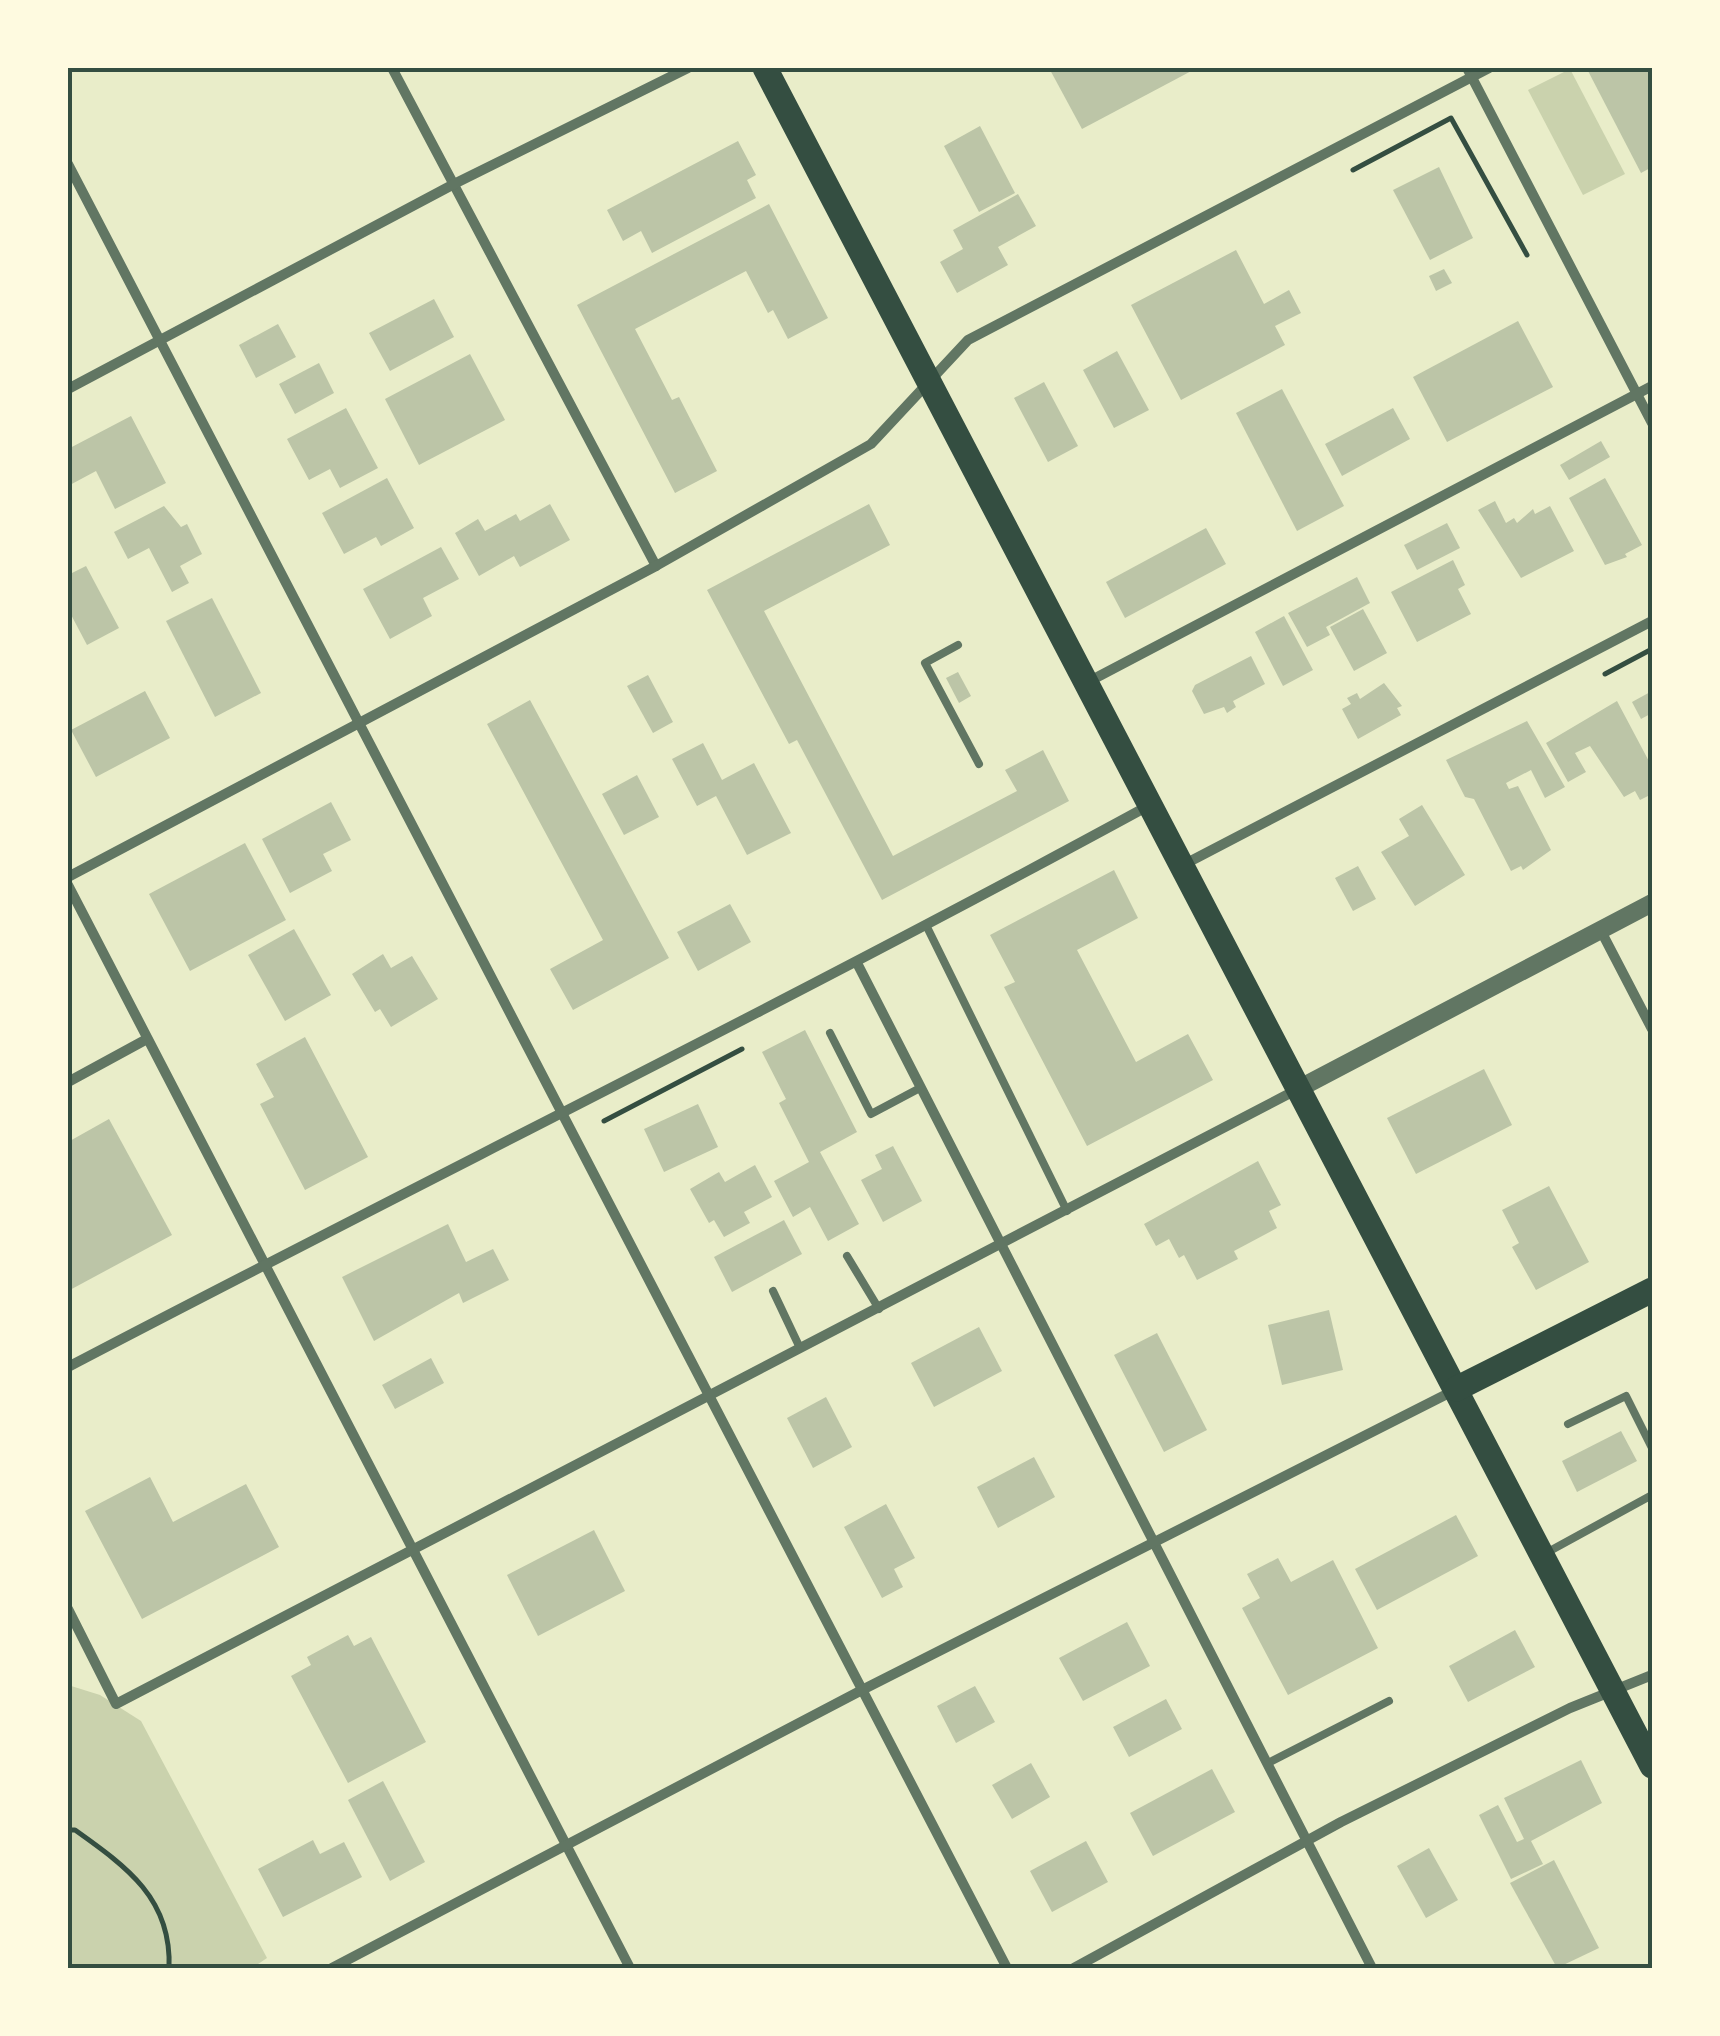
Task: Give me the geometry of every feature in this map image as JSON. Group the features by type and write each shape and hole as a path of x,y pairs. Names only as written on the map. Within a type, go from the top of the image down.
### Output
{"main road":[{"path":"765,68 1652,1766"},
{"path":"1456,1389 1652,1290"}],"street":[{"path":"392,68 656,566"},
{"path":"68,390 456,184 688,68"},
{"path":"68,876 656,566 872,444 968,340 1470,72 1489,68"},
{"path":"1470,72 1652,422"},
{"path":"68,164 1007,1968"},
{"path":"1085,683 1652,386"},
{"path":"1180,867 1652,621"},
{"path":"68,1367 264,1262 563,1116 1148,806"},
{"path":"68,885 630,1968"},
{"path":"68,1609 116,1704 1068,1212 1652,903"},
{"path":"1601,931 1652,1029"},
{"path":"857,963 1372,1968"},
{"path":"68,1082 147,1038"},
{"path":"332,1968 862,1690 1456,1389"},
{"path":"1074,1968 1307,1840 1570,1708 1652,1675"}],"lane":[{"path":"958,645 925,663 979,764"},
{"path":"926,926 1068,1212"},
{"path":"830,1033 871,1114 920,1088"},
{"path":"848,1256 878,1309"},
{"path":"772,1291 800,1348"},
{"path":"1568,1424 1626,1396 1652,1448"},
{"path":"1542,1555 1652,1495"},
{"path":"1268,1763 1389,1701"}],"path":[{"path":"1353,170 1451,118 1527,255"},
{"path":"1605,674 1652,649"},
{"path":"604,1121 742,1049"},
{"path":"68,1830 76,1830 131,1870 154,1898 170,1941 170,1968"}],"green space":[{"path":"1570,69 1625,174 1583,195 1528,90"},
{"path":"68,1685 100,1695 141,1721 267,1958 252,1968 68,1968"}],"building":[{"path":"1049,68 1197,68 1082,129"},
{"path":"1652,68 1652,167 1641,173 1587,69"},
{"path":"980,126 1015,193 979,212 944,146"},
{"path":"738,141 756,175 747,180 756,198 652,253 641,231 623,241 607,210"},
{"path":"1439,167 1473,238 1430,260 1393,190"},
{"path":"1018,194 1036,226 998,247 1008,265 957,293 940,262 963,249 953,230"},
{"path":"769,204 828,318 788,339 773,310 768,313 746,271 635,329 672,400 679,397 717,471 675,493 577,305"},
{"path":"1236,250 1264,304 1289,290 1301,313 1275,326 1285,345 1181,400 1131,305"},
{"path":"1444,269 1452,283 1436,291 1429,276"},
{"path":"434,299 454,337 390,371 369,333"},
{"path":"1518,321 1553,387 1447,442 1413,377"},
{"path":"278,324 296,357 256,378 239,345"},
{"path":"1117,351 1149,410 1114,428 1083,370"},
{"path":"470,354 505,420 419,465 385,399"},
{"path":"319,363 334,393 295,414 279,384"},
{"path":"1044,382 1078,446 1048,462 1014,398"},
{"path":"1282,389 1344,506 1297,531 1236,413"},
{"path":"346,408 378,468 340,488 330,469 309,480 287,439"},
{"path":"1393,408 1410,439 1342,476 1325,444"},
{"path":"131,416 166,483 115,509 96,471 68,486 68,449"},
{"path":"1601,441 1610,457 1569,480 1560,465"},
{"path":"387,478 414,528 381,546 376,537 344,554 322,513"},
{"path":"1605,478 1642,545 1625,554 1627,557 1605,565 1569,498"},
{"path":"1495,501 1506,523 1514,518 1517,523 1533,509 1535,514 1550,506 1574,551 1521,578 1478,510"},
{"path":"550,504 570,540 520,567 514,556 479,576 455,533 478,519 485,531 516,514 520,521"},
{"path":"869,504 890,545 764,611 893,856 1017,791 1005,770 1043,750 1069,801 882,900 797,740 789,744 707,590"},
{"path":"164,506 181,527 187,524 202,554 180,566 189,583 172,592 149,548 128,559 114,532"},
{"path":"1447,523 1460,548 1417,570 1404,545"},
{"path":"1206,528 1226,564 1125,618 1106,582"},
{"path":"441,547 459,579 423,598 432,616 390,639 363,589"},
{"path":"1453,560 1465,585 1458,589 1471,614 1417,642 1391,592"},
{"path":"86,566 119,628 87,645 68,609 68,575"},
{"path":"1357,577 1370,603 1326,627 1330,635 1307,647 1288,613"},
{"path":"212,598 261,693 215,717 166,621"},
{"path":"1363,609 1387,653 1354,671 1330,627"},
{"path":"1284,616 1313,670 1283,686 1255,632"},
{"path":"1251,656 1265,684 1233,701 1236,707 1227,713 1224,707 1204,714 1192,691 1195,685"},
{"path":"958,672 971,696 959,703 946,678"},
{"path":"648,675 673,722 653,733 627,686"},
{"path":"1384,683 1402,706 1397,708 1401,715 1358,739 1342,709 1351,704 1347,698 1357,693 1360,699"},
{"path":"145,691 170,738 96,777 71,730"},
{"path":"1652,691 1652,713 1641,719 1632,702"},
{"path":"530,700 669,958 573,1010 550,969 603,940 487,724"},
{"path":"1617,701 1652,767 1652,794 1640,800 1635,791 1624,797 1590,746 1575,753 1586,772 1568,782 1546,743"},
{"path":"1527,721 1565,787 1545,798 1531,770 1506,783 1509,789 1518,786 1551,850 1523,870 1521,866 1511,871 1474,799 1465,797 1446,760"},
{"path":"703,743 722,780 754,763 791,833 747,855 716,796 697,806 672,759"},
{"path":"637,775 659,817 624,835 602,794"},
{"path":"331,802 351,840 323,854 332,871 290,893 262,839"},
{"path":"1422,805 1465,875 1415,906 1381,852 1409,836 1399,819"},
{"path":"245,843 286,920 190,971 149,894"},
{"path":"1358,866 1376,899 1353,911 1335,878"},
{"path":"1114,870 1138,918 1077,950 1136,1062 1188,1034 1213,1080 1087,1146 1004,987 1015,982 990,935"},
{"path":"730,904 751,942 698,971 677,932"},
{"path":"294,929 331,995 285,1021 248,955"},
{"path":"383,954 391,968 412,956 438,999 391,1027 380,1009 375,1012 352,974"},
{"path":"805,1030 857,1132 820,1152 859,1224 828,1241 810,1207 793,1217 774,1181 809,1162 779,1103 786,1099 762,1052"},
{"path":"305,1037 368,1157 305,1190 260,1104 274,1097 256,1064"},
{"path":"1484,1069 1512,1125 1416,1174 1387,1118"},
{"path":"698,1104 718,1147 664,1172 644,1129"},
{"path":"109,1119 172,1235 68,1291 68,1142"},
{"path":"893,1146 922,1201 883,1222 861,1180 882,1169 875,1155"},
{"path":"1258,1161 1281,1205 1269,1211 1277,1228 1234,1251 1238,1259 1197,1280 1184,1255 1179,1258 1169,1239 1156,1246 1144,1224"},
{"path":"755,1165 772,1197 744,1212 750,1223 724,1237 714,1220 709,1223 690,1189 719,1172 725,1182"},
{"path":"1549,1186 1589,1262 1536,1290 1512,1247 1519,1243 1502,1210"},
{"path":"784,1220 802,1254 732,1292 714,1257"},
{"path":"448,1224 466,1262 493,1249 509,1280 463,1303 459,1293 374,1341 342,1277"},
{"path":"1329,1310 1343,1370 1282,1385 1268,1325"},
{"path":"979,1327 1002,1371 934,1407 911,1363"},
{"path":"1157,1333 1207,1430 1164,1452 1114,1355"},
{"path":"431,1358 444,1383 395,1409 382,1385"},
{"path":"826,1397 852,1447 813,1468 787,1418"},
{"path":"1621,1431 1637,1461 1577,1492 1562,1461"},
{"path":"1034,1457 1055,1497 998,1528 977,1487"},
{"path":"150,1477 173,1522 246,1484 279,1547 142,1619 85,1511"},
{"path":"886,1504 915,1558 894,1569 903,1587 882,1598 844,1527"},
{"path":"1456,1515 1478,1556 1377,1610 1355,1569"},
{"path":"594,1530 625,1591 538,1636 507,1575"},
{"path":"1278,1558 1291,1582 1333,1560 1378,1648 1288,1695 1242,1608 1260,1598 1247,1574"},
{"path":"1127,1622 1150,1666 1083,1701 1059,1658"},
{"path":"1515,1630 1535,1667 1468,1702 1449,1666"},
{"path":"348,1635 354,1646 371,1637 426,1742 348,1783 291,1676 311,1665 307,1657"},
{"path":"975,1686 995,1722 956,1743 937,1706"},
{"path":"1166,1699 1182,1729 1129,1757 1113,1727"},
{"path":"1581,1760 1602,1803 1531,1841 1543,1864 1511,1879 1479,1815 1498,1805 1517,1842 1524,1839 1504,1798"},
{"path":"1031,1763 1050,1797 1012,1819 992,1785"},
{"path":"1212,1769 1235,1812 1153,1856 1130,1813"},
{"path":"383,1781 425,1862 390,1881 348,1800"},
{"path":"313,1840 320,1854 344,1842 362,1877 283,1917 258,1869"},
{"path":"1086,1841 1108,1882 1052,1912 1030,1871"},
{"path":"1429,1848 1458,1900 1426,1918 1397,1866"},
{"path":"1554,1860 1599,1948 1557,1968 1510,1883"}]}
